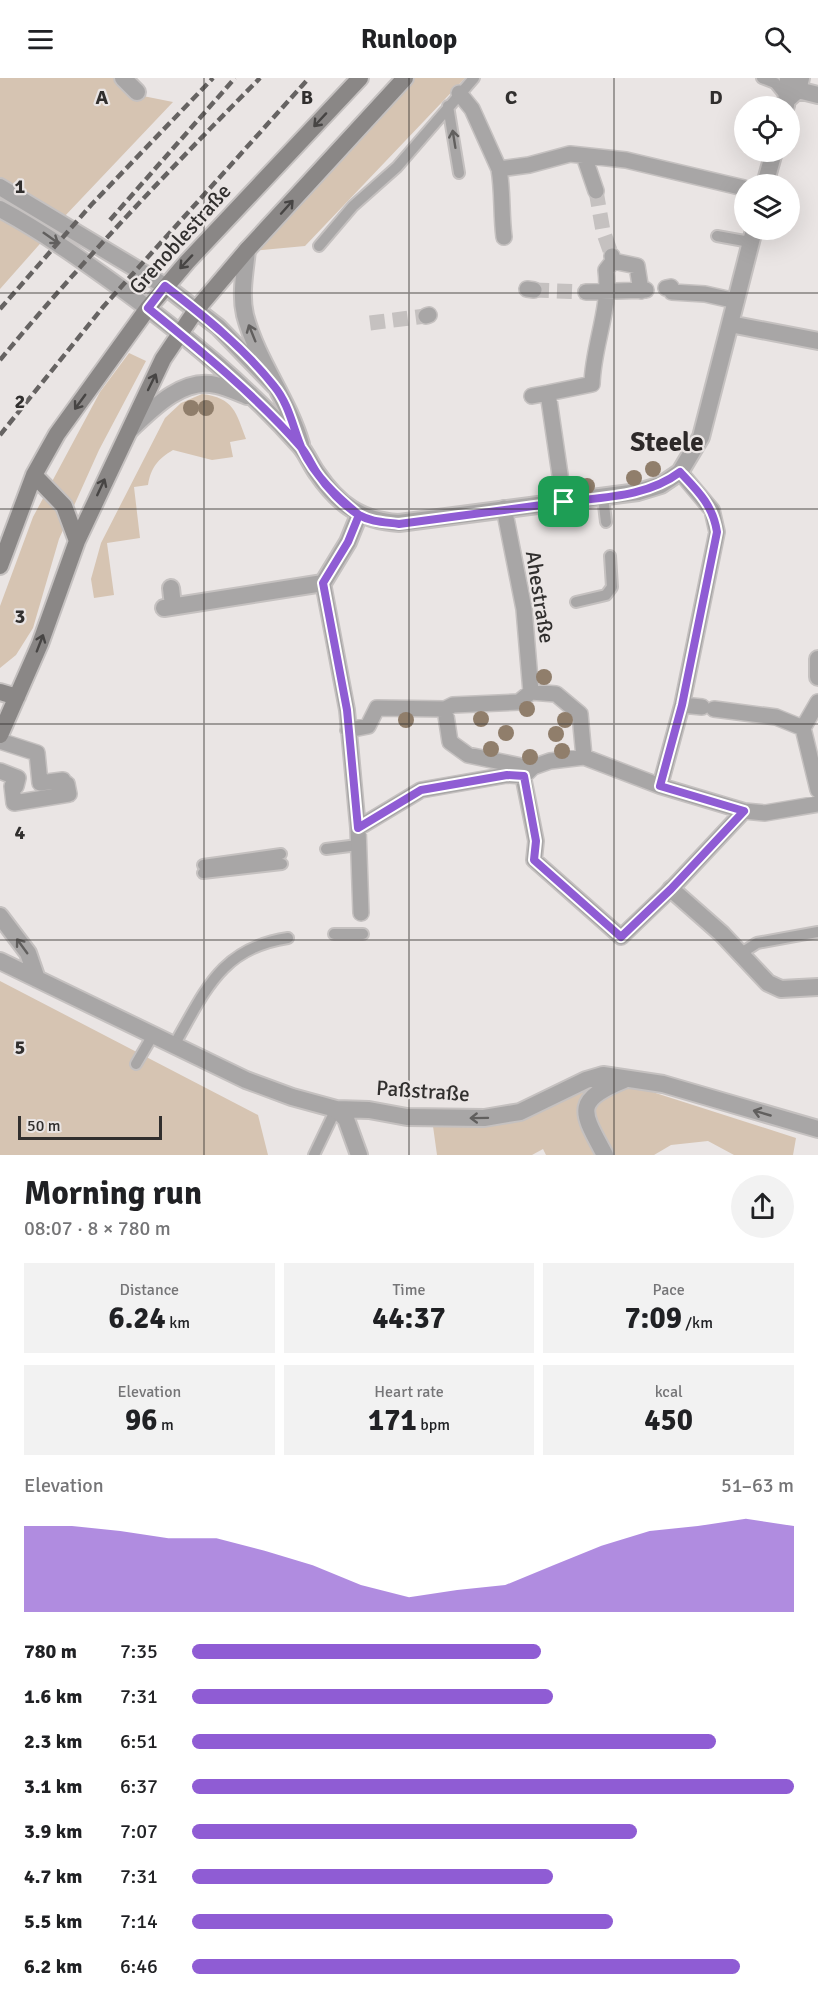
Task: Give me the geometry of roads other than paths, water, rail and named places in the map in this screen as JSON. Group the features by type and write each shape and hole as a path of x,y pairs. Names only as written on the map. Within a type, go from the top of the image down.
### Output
{"main road":[{"name":"Grenoblestraße","path":"0,566 34,475 57,434 148,308 165,286 360,78"},
{"path":"0,735 40,644 77,541 163,359 196,310 247,250 405,78"},
{"path":"34,475 64,506 77,541"},
{"path":"0,692 17,697"}],"street":[{"path":"123,78 137,92"},
{"path":"792,90 818,95"},
{"path":"459,93 472,109 499,169 504,204 501,214 504,237"},
{"path":"499,169 529,165 570,154 626,160 734,186"},
{"path":"584,156 596,192"},
{"path":"0,187 165,286 218,327 275,386"},
{"path":"0,209 39,230 204,351 302,448"},
{"path":"247,250 243,291 245,314 275,386 291,414 302,448 316,473 334,494 359,515 379,522 399,524 504,508 638,492 661,485 680,472 701,437 751,240"},
{"path":"532,396 592,384 592,366 609,291 606,270 612,258 637,266 644,290 609,291 586,292"},
{"path":"666,288 671,287 672,292 705,294 736,301"},
{"path":"730,324 818,341"},
{"path":"128,432 155,405 185,388 213,384 252,397"},
{"path":"548,393 564,502"},
{"path":"660,786 682,705 717,532 712,510 680,472"},
{"name":"Ahestraße","path":"504,508 524,609 531,692"},
{"path":"359,515 348,542 323,583 340,662 348,730 358,828 361,914"},
{"path":"171,588 168,607 323,583"},
{"path":"818,659 818,677"},
{"path":"348,730 368,726 377,708 445,709 453,705 519,702 531,692 556,694 580,714 584,757"},
{"path":"818,702 802,728 818,790"},
{"path":"682,705 776,717 802,728"},
{"path":"445,709 450,742 468,755 521,766 536,841 534,860 621,937 671,889 744,811"},
{"path":"0,741 36,753 40,783 63,780 63,785 67,784 69,795 14,803 12,786 16,786 18,778 0,771"},
{"path":"358,828 421,790 507,775 524,776 533,767 550,761 584,757 660,786 744,811 765,813 818,804"},
{"path":"671,889 722,934 768,983 781,989 818,987"},
{"path":"0,916 28,953 37,979"},
{"name":"Paßstraße","path":"3,965 37,979 246,1080 292,1097 336,1108 369,1110 407,1117 484,1118 528,1109 594,1077 603,1075 663,1084 818,1129"},
{"path":"605,1155 588,1119 586,1106 601,1089 625,1079"},
{"path":"336,1108 346,1119 358,1155"}],"lane":[{"path":"320,246 353,206 396,167 474,78"},
{"path":"762,78 792,90"},
{"path":"448,106 459,173"},
{"path":"717,236 734,236"},
{"path":"603,497 606,522"},
{"path":"576,602 606,595 612,587 610,555"},
{"path":"326,849 358,845"},
{"path":"203,869 281,859"},
{"path":"740,954 758,943 818,932"},
{"path":"334,934 363,934"},
{"path":"174,1046 212,981 231,960 251,948 288,938"},
{"path":"136,1064 153,1035"},
{"path":"314,1155 336,1108"}],"tunnel":[{"path":"596,191 603,231 612,256"},
{"path":"534,290 586,292"},
{"path":"370,323 426,316"}],"railway":[{"path":"0,309 92,204 213,78"},
{"path":"110,220 235,78"},
{"path":"0,360 127,216 260,78"},
{"path":"0,435 103,307 309,78"}],"district":[{"name":"Steele","path":"667,442"}]}
